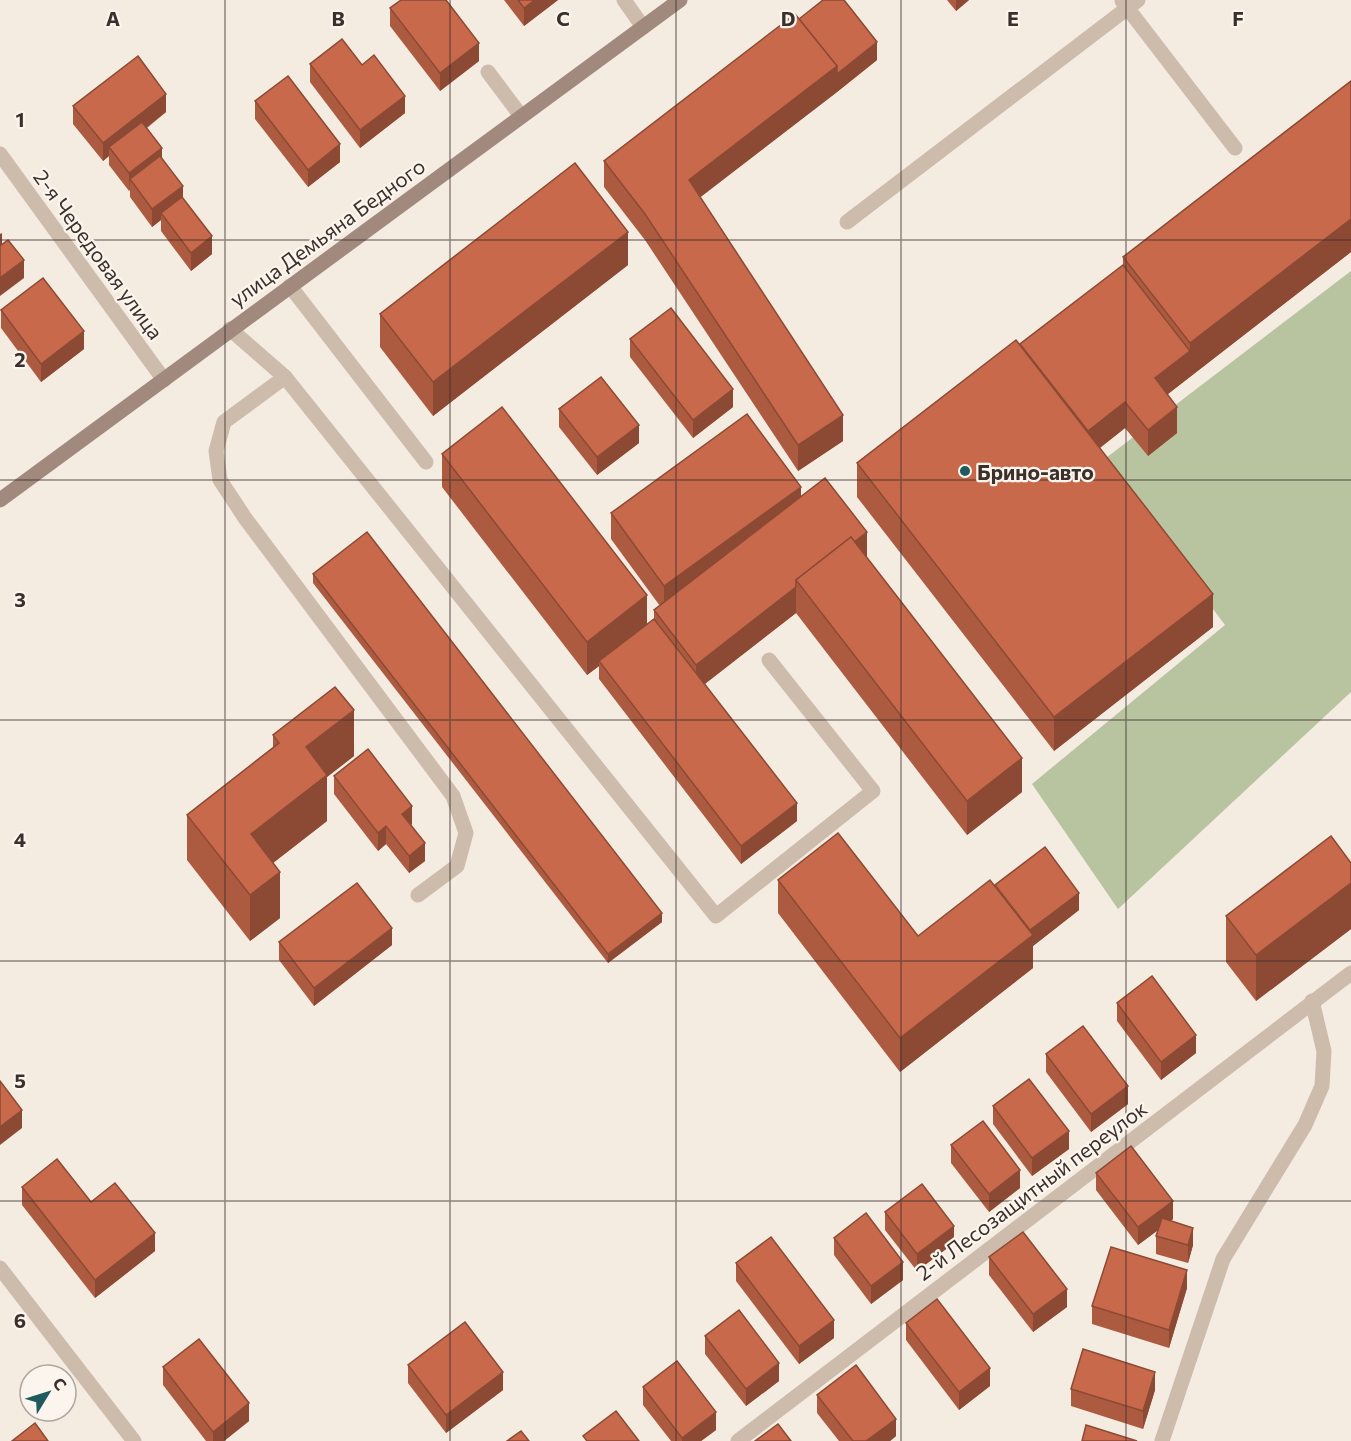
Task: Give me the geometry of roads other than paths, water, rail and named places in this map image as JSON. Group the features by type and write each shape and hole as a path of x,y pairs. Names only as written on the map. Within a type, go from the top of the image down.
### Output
{"main road":[{"name":"улица Демьяна Бедного","path":"0,500 680,0"}],"street":[{"path":"624,0 644,27"},
{"path":"848,222 1129,3 1235,148"},
{"path":"488,72 520,116"},
{"name":"2-я Чередовая улица","path":"0,154 164,380"},
{"path":"290,286 426,462"},
{"path":"230,329 285,377 716,916 873,791 769,660"},
{"path":"285,377 224,422 216,451 220,480 245,518 453,796 466,833 456,866 418,895"},
{"name":"2-й Лесозащитный переулок","path":"738,1441 1351,973"},
{"path":"1162,1441 1223,1259 1305,1125 1322,1086 1324,1051 1312,1001"},
{"path":"0,1268 134,1441"}],"place":[{"name":"Брино-авто","path":"965,471"}]}
